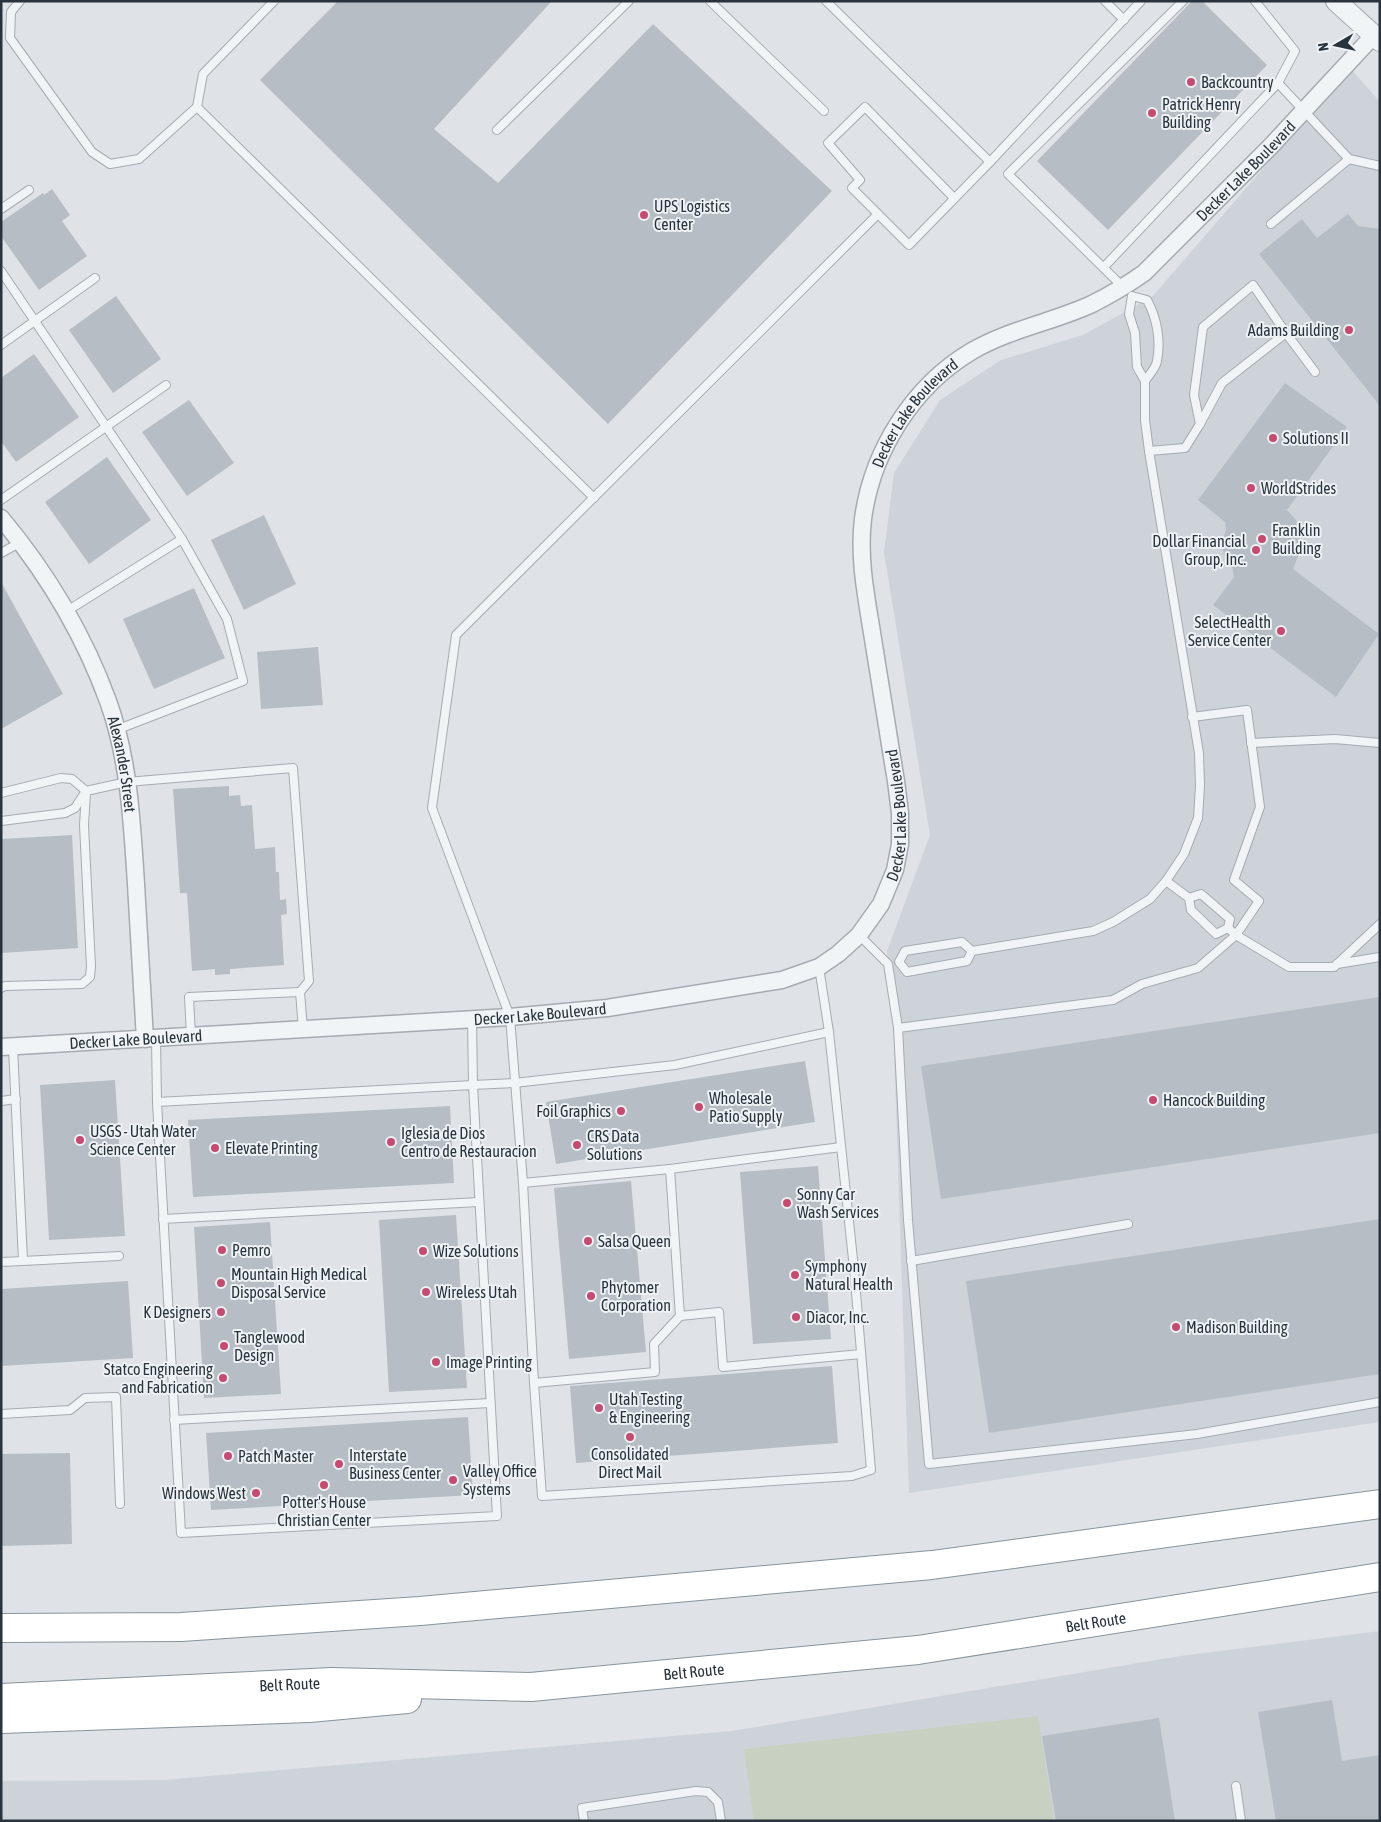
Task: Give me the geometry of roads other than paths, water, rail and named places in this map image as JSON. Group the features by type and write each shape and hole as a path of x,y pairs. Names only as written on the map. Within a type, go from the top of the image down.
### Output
{"highway":[{"path":"1,1628 191,1626 420,1611 844,1573 932,1565 1380,1504"},
{"name":"Belt Route","path":"1,1698 332,1682 531,1687 918,1650 1380,1577"},
{"path":"1,1719 309,1708 531,1687"}],"street":[{"path":"1336,1 1378,35"},
{"name":"Decker Lake Boulevard","path":"7,1047 472,1020 607,1008 782,980 819,967 838,954 859,935 882,904 895,870 900,844 900,813 896,781 862,565 863,519 869,490 889,437 920,394 942,372 971,351 999,337 1128,292 1144,273 1270,147 1378,35"},
{"name":"Alexander Street","path":"1,518 35,560 67,611 79,633 108,701 127,782 132,822 150,1039"}],"lane":[{"path":"20,1 10,12 10,38 92,152 110,164 139,159 196,107 203,74 274,1"},
{"path":"497,130 629,1"},
{"path":"710,1 824,112"},
{"path":"826,1 990,162"},
{"path":"1105,1 1124,20"},
{"path":"954,198 865,107 828,143 860,180 852,188 909,245 990,162 1141,1"},
{"path":"1145,381 1157,362 1158,330 1153,311 1147,300 1128,292 1008,174 1183,1"},
{"path":"1104,267 1278,83 1295,51 1255,1"},
{"path":"1278,83 1349,159 1380,166"},
{"path":"196,107 594,498"},
{"path":"1271,224 1349,159"},
{"path":"1,210 29,190"},
{"path":"819,967 830,1032 871,1470 852,1476 542,1496 523,1183 510,1017 432,808 456,635 878,214"},
{"path":"1,271 182,539 227,619 243,681 116,730"},
{"path":"1,345 95,278"},
{"path":"1200,424 1194,396 1203,327 1254,285 1315,372"},
{"path":"972,951 1069,937 1093,931 1113,922 1150,899 1166,881 1184,854 1198,818 1200,786 1199,753 1149,451 1145,420 1145,381 1137,367 1135,333 1129,314 1128,292"},
{"path":"1149,451 1185,448 1222,383 1286,333"},
{"path":"1,500 166,385"},
{"path":"67,611 182,539"},
{"path":"1,553 21,542"},
{"path":"898,1028 1113,1000 1142,984 1198,968 1236,935 1260,902 1234,880 1260,808 1247,710 1192,717"},
{"path":"1251,743 1335,739 1380,743"},
{"path":"1,821 65,813 76,808 86,791 127,782 293,768 309,980 300,992 303,1030"},
{"path":"1,793 61,778 72,779 86,791"},
{"path":"1,988 5,986 82,984 90,977 84,825 86,791"},
{"path":"1166,881 1189,898 1191,910 1216,934 1228,928"},
{"path":"1189,898 1201,894 1230,919 1228,928"},
{"path":"1336,965 1380,924"},
{"path":"1228,928 1236,935 1289,967 1334,966 1380,958"},
{"path":"859,935 888,964 898,1028 908,1220 929,1464 1197,1434 1380,1402"},
{"path":"899,962 905,951 934,946 962,942 972,951"},
{"path":"899,962 907,972 967,961 972,951"},
{"path":"888,964 899,962"},
{"path":"191,1036 189,997 300,992"},
{"path":"150,1039 157,1102 181,1533 497,1516 473,1085 472,1020"},
{"path":"157,1102 514,1083 675,1065 830,1032"},
{"path":"7,1047 16,1100 23,1261"},
{"path":"1,1101 16,1100"},
{"path":"523,1183 670,1169 841,1147"},
{"path":"670,1169 680,1316"},
{"path":"163,1219 480,1202"},
{"path":"911,1261 1128,1224"},
{"path":"1,1262 119,1256"},
{"path":"534,1383 655,1372 654,1344 680,1316 719,1312 723,1367 861,1354"},
{"path":"1,1414 70,1410 85,1398 116,1397 120,1504"},
{"path":"174,1420 490,1403"},
{"path":"1236,1786 1241,1821"},
{"path":"584,1821 582,1808 696,1790 708,1792 718,1802 721,1821"}],"place":[{"name":"Backcountry","path":"1191,82"},
{"name":"Patrick Henry Building","path":"1152,113"},
{"name":"UPS Logistics Center","path":"644,215"},
{"name":"Adams Building","path":"1349,330"},
{"name":"Solutions II","path":"1273,438"},
{"name":"WorldStrides","path":"1251,488"},
{"name":"Franklin Building","path":"1262,539"},
{"name":"Dollar Financial Group, Inc.","path":"1256,550"},
{"name":"SelectHealth Service Center","path":"1281,631"},
{"name":"Hancock Building","path":"1153,1100"},
{"name":"Wholesale Patio Supply","path":"699,1107"},
{"name":"Foil Graphics","path":"621,1111"},
{"name":"USGS - Utah Water Science Center","path":"80,1140"},
{"name":"Iglesia de Dios Centro de Restauracion","path":"391,1142"},
{"name":"CRS Data Solutions","path":"577,1145"},
{"name":"Elevate Printing","path":"215,1148"},
{"name":"Sonny Car Wash Services","path":"787,1203"},
{"name":"Salsa Queen","path":"588,1241"},
{"name":"Pemro","path":"222,1250"},
{"name":"Wize Solutions","path":"423,1251"},
{"name":"Symphony Natural Health","path":"795,1275"},
{"name":"Mountain High Medical Disposal Service","path":"221,1283"},
{"name":"Wireless Utah","path":"426,1292"},
{"name":"Phytomer Corporation","path":"591,1296"},
{"name":"K Designers","path":"221,1312"},
{"name":"Diacor, Inc.","path":"796,1317"},
{"name":"Madison Building","path":"1176,1327"},
{"name":"Tanglewood Design","path":"224,1346"},
{"name":"Image Printing","path":"436,1362"},
{"name":"Statco Engineering and Fabrication","path":"223,1378"},
{"name":"Utah Testing & Engineering","path":"599,1408"},
{"name":"Consolidated Direct Mail","path":"630,1437"},
{"name":"Patch Master","path":"228,1456"},
{"name":"Interstate Business Center","path":"339,1464"},
{"name":"Valley Office Systems","path":"453,1480"},
{"name":"Potter's House Christian Center","path":"324,1485"},
{"name":"Windows West","path":"256,1493"}]}
